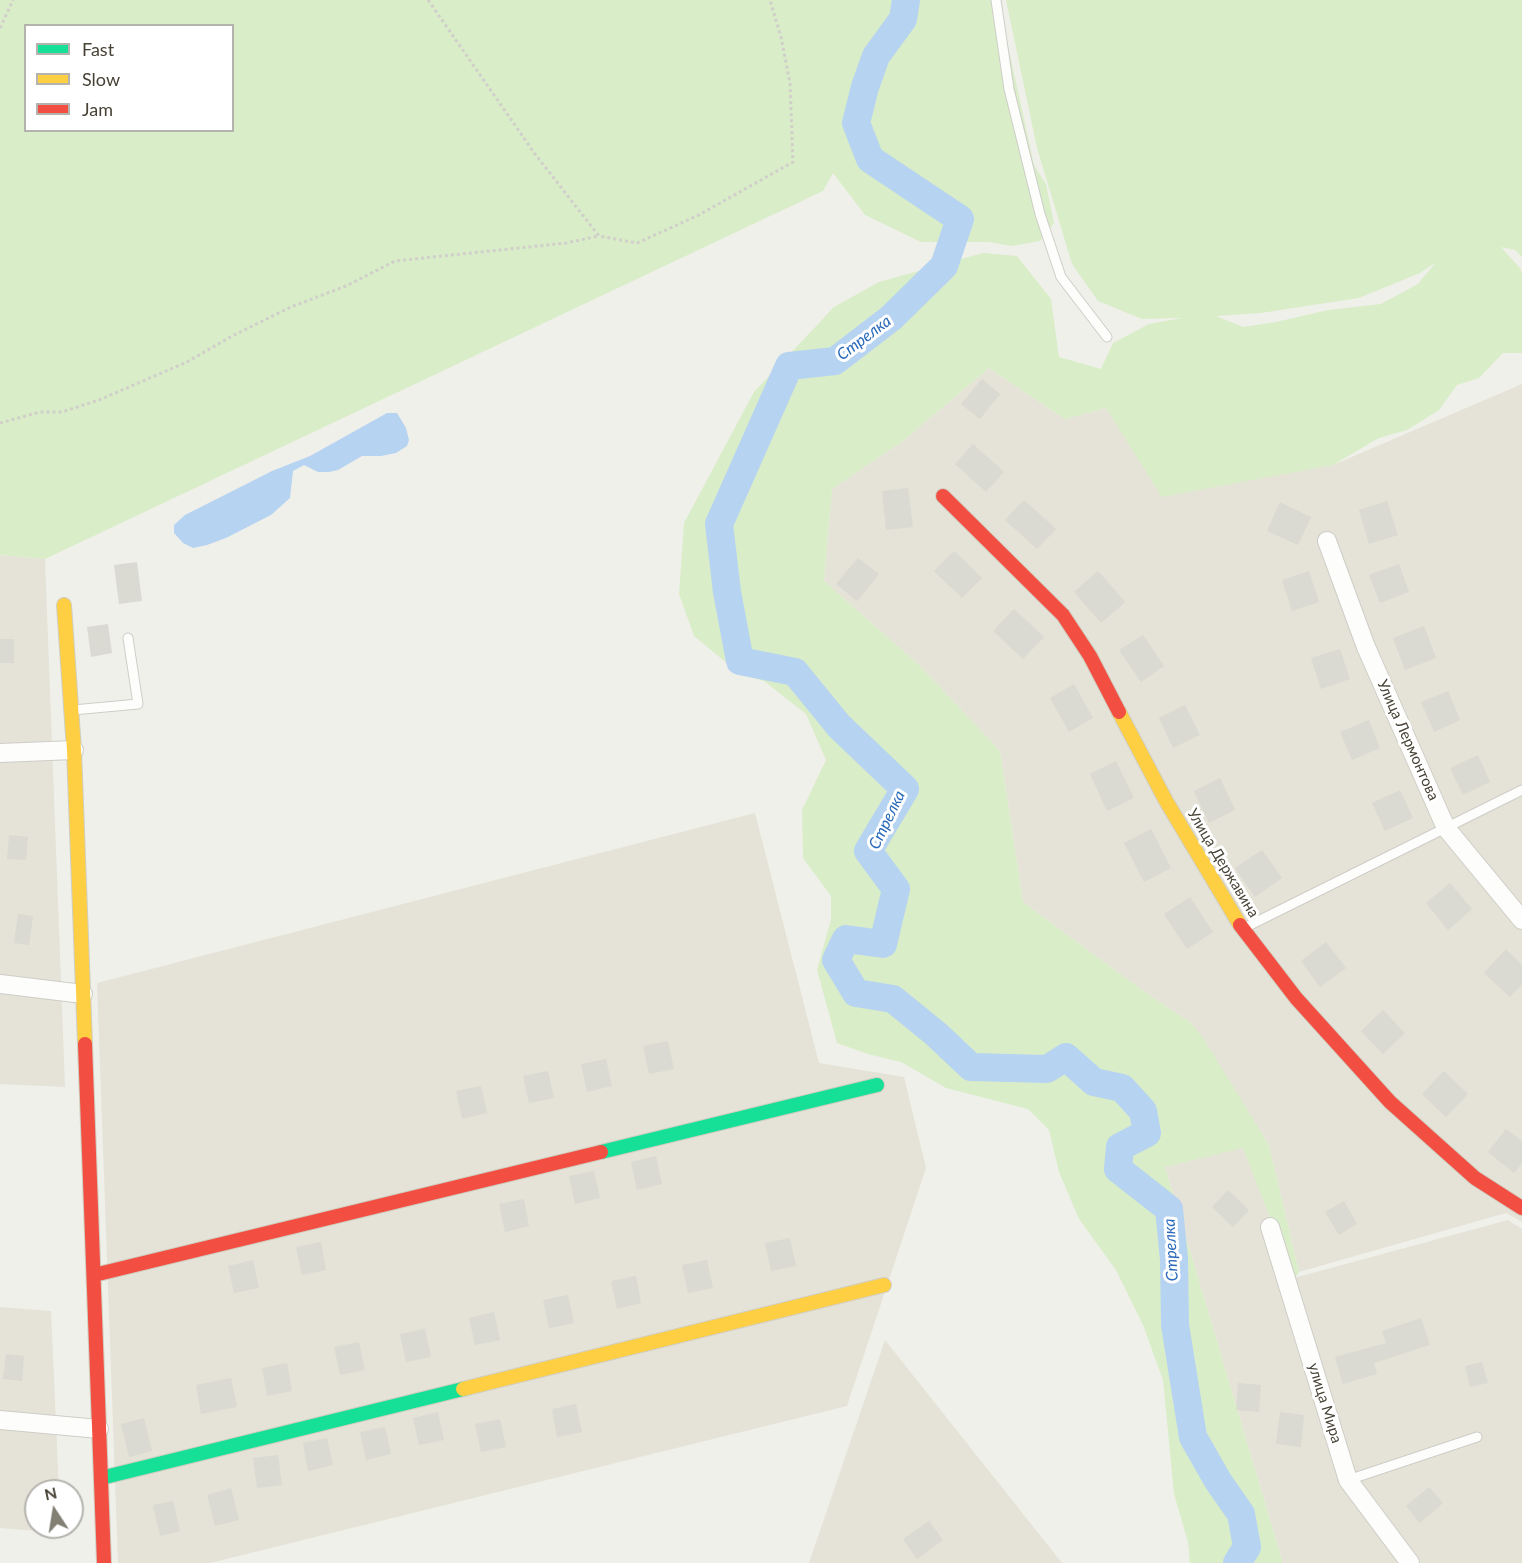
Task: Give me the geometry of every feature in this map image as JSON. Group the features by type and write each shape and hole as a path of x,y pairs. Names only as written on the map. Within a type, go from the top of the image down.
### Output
{"street":[{"name":"Улица Державина","path":"943,496 1063,615 1090,657 1166,801 1242,930 1296,998 1390,1102 1475,1178 1522,1208"},
{"name":"Улица Лермонтова","path":"1327,541 1366,646 1446,828 1522,920"},
{"path":"64,605 74,750 104,1563"},
{"path":"0,753 74,750"},
{"path":"0,984 83,994"},
{"path":"93,1275 877,1085"},
{"name":"улица Мира","path":"1270,1227 1348,1480 1410,1563"},
{"path":"101,1478 884,1285"},
{"path":"0,1420 99,1429"}],"lane":[{"path":"996,0 1010,89 1040,214 1060,276 1107,337"},
{"path":"71,710 138,704 128,638"},
{"path":"1242,930 1522,790"},
{"path":"1348,1480 1477,1437"}],"path":[{"path":"0,28 13,0"},
{"path":"428,0 535,154 599,236"},
{"path":"0,423 40,412 62,412 99,400 187,362 232,336 291,307 346,286 395,261 566,243 599,236 637,243 697,216 793,162 790,83 782,37 770,0"}],"shaded area":[{"path":"989,368 1065,419 1106,408 1333,465 1522,384 1522,1222 1506,1213 1299,1272 1269,1145 1191,1023 1139,988 1023,902 1000,751 920,666 824,581 832,489 903,441"},
{"path":"0,555 45,559 65,1087 0,1084"},
{"path":"755,813 819,1063 904,1077 926,1168 847,1406 210,1563 118,1563 97,983"},
{"path":"1243,1147 1294,1278 1508,1220 1522,1229 1522,1563 1283,1563 1165,1167"},
{"path":"0,1307 51,1311 58,1479 24,1479 24,1530 0,1528"},
{"path":"885,1340 1062,1563 809,1563"}],"green space":[{"path":"0,0 998,0 1034,165 1046,184 1054,223 1040,241 1012,246 988,242 921,242 865,215 833,173 823,191 45,559 0,555"},
{"path":"1006,0 1522,0 1522,257 1515,250 1501,247 1522,273 1522,353 1503,353 1479,378 1457,385 1439,410 1407,430 1379,438 1333,465 1162,497 1106,408 1065,419 989,368 903,441 832,489 824,581 920,666 1000,751 1023,902 1139,988 1191,1023 1205,1041 1269,1145 1299,1272 1294,1279 1243,1148 1165,1167 1283,1563 1190,1563 1188,1542 1174,1494 1163,1380 1143,1325 1116,1270 1079,1219 1059,1172 1049,1130 1028,1109 946,1088 901,1062 837,1043 817,970 831,919 831,896 803,858 802,810 826,760 806,714 764,681 740,674 694,636 679,594 684,523 754,392 834,307 879,282 983,253 1017,256 1051,299 1059,357 1101,369 1113,343 1149,324 1182,318 1142,319 1098,301 1072,264 1037,148","holes":["1436,262 1418,284 1381,304 1328,310 1276,322 1243,327 1216,316 1261,313 1359,298 1420,273"]}],"water":[{"path":"387,413 397,413 406,428 409,440 407,446 396,453 362,456 338,470 329,472 318,472 304,465 293,471 290,498 271,515 207,545 193,548 183,543 174,533 174,525 185,515 272,471 310,456"}],"building":[{"path":"982,379 1000,394 980,419 961,404"},
{"path":"973,444 1004,472 986,492 955,464"},
{"path":"908,488 913,527 886,530 882,491"},
{"path":"1024,500 1056,529 1037,549 1005,520"},
{"path":"1387,501 1398,535 1369,544 1359,510"},
{"path":"1280,502 1311,517 1298,545 1267,531"},
{"path":"954,551 982,578 962,598 934,571"},
{"path":"858,558 879,574 857,601 836,584"},
{"path":"137,562 142,601 119,604 114,565"},
{"path":"1399,564 1409,592 1380,603 1369,575"},
{"path":"1098,571 1125,602 1101,623 1074,592"},
{"path":"1309,571 1319,602 1292,611 1282,580"},
{"path":"1014,609 1044,637 1023,659 993,631"},
{"path":"108,624 112,653 91,657 87,627"},
{"path":"1424,626 1436,658 1405,670 1393,638"},
{"path":"1143,635 1164,666 1141,682 1119,650"},
{"path":"0,639 14,639 14,663 0,663"},
{"path":"1340,649 1350,679 1321,689 1311,658"},
{"path":"1074,684 1093,718 1069,732 1050,698"},
{"path":"1448,691 1460,720 1434,732 1421,702"},
{"path":"1185,705 1200,735 1173,748 1159,718"},
{"path":"1369,720 1380,748 1352,760 1340,732"},
{"path":"1478,755 1490,782 1463,795 1450,768"},
{"path":"1116,761 1134,798 1107,811 1090,774"},
{"path":"1220,778 1235,810 1209,823 1194,791"},
{"path":"1400,790 1413,818 1385,831 1372,803"},
{"path":"1151,829 1171,868 1144,882 1124,843"},
{"path":"9,835 28,837 26,860 7,859"},
{"path":"1262,850 1282,878 1255,897 1235,868"},
{"path":"1450,883 1472,909 1448,930 1426,903"},
{"path":"1190,897 1213,932 1187,949 1164,914"},
{"path":"18,914 33,916 29,945 14,943"},
{"path":"1326,942 1346,968 1320,987 1301,961"},
{"path":"1506,949 1522,965 1522,984 1510,997 1484,973"},
{"path":"1383,1010 1405,1033 1383,1054 1361,1031"},
{"path":"668,1041 674,1069 649,1074 643,1046"},
{"path":"606,1059 612,1086 587,1092 581,1064"},
{"path":"548,1071 554,1098 529,1103 523,1076"},
{"path":"1444,1071 1468,1094 1446,1117 1422,1094"},
{"path":"481,1086 487,1113 462,1119 456,1091"},
{"path":"1506,1129 1522,1141 1522,1163 1514,1173 1488,1152"},
{"path":"656,1156 662,1184 637,1190 631,1162"},
{"path":"594,1171 600,1198 575,1204 569,1176"},
{"path":"1228,1190 1249,1210 1233,1227 1212,1207"},
{"path":"524,1199 529,1226 505,1232 499,1204"},
{"path":"1344,1201 1357,1224 1339,1235 1325,1212"},
{"path":"790,1238 796,1266 771,1271 765,1243"},
{"path":"321,1242 326,1270 302,1275 296,1247"},
{"path":"253,1260 259,1288 234,1293 228,1266"},
{"path":"707,1260 713,1288 688,1293 682,1265"},
{"path":"636,1276 641,1303 617,1309 611,1281"},
{"path":"568,1295 574,1323 549,1328 543,1300"},
{"path":"494,1312 500,1340 475,1345 469,1318"},
{"path":"1421,1318 1430,1345 1374,1363 1377,1374 1343,1384 1335,1357 1386,1343 1382,1331"},
{"path":"425,1329 431,1357 406,1362 400,1334"},
{"path":"359,1342 365,1370 340,1375 334,1347"},
{"path":"6,1354 24,1356 22,1381 3,1379"},
{"path":"1482,1362 1488,1383 1470,1387 1465,1366"},
{"path":"287,1363 292,1391 267,1396 262,1368"},
{"path":"231,1378 237,1407 201,1414 196,1385"},
{"path":"1238,1383 1261,1385 1259,1412 1236,1410"},
{"path":"576,1404 582,1432 557,1437 552,1409"},
{"path":"438,1412 444,1440 419,1445 413,1418"},
{"path":"1280,1412 1304,1415 1301,1447 1276,1444"},
{"path":"144,1418 152,1451 129,1457 121,1424"},
{"path":"500,1419 506,1447 481,1452 475,1424"},
{"path":"385,1427 391,1454 366,1460 360,1432"},
{"path":"327,1438 333,1465 308,1471 303,1443"},
{"path":"278,1455 282,1485 257,1488 253,1458"},
{"path":"1429,1487 1443,1503 1420,1523 1406,1506"},
{"path":"231,1488 239,1520 215,1526 207,1495"},
{"path":"173,1501 180,1531 160,1536 153,1505"},
{"path":"929,1521 943,1540 917,1559 903,1539"}],"waterway":[{"name":"Стрелка","path":"906,0 903,19 876,56 856,123 870,159 960,219 944,266 891,318 835,361 789,366 719,524 727,592 740,661 795,672 839,726 905,789 868,851 896,889 883,944 846,939 836,960 856,993 893,999 936,1034 971,1067 1047,1069 1066,1057 1094,1082 1122,1088 1143,1111 1147,1133 1120,1147 1118,1169 1169,1209 1174,1259 1175,1325 1193,1437 1218,1481 1241,1514 1247,1547 1237,1563"}],"traffic: fast":[{"path":"601,1152 877,1085"},
{"path":"101,1478 463,1389"}],"traffic: slow":[{"path":"64,605 74,750 85,1044"},
{"path":"1119,712 1166,801 1240,925"},
{"path":"463,1389 884,1285"}],"traffic: jam":[{"path":"943,496 1063,615 1090,656 1119,712"},
{"path":"1240,925 1296,998 1390,1102 1475,1178 1522,1208"},
{"path":"85,1044 104,1563"},
{"path":"94,1275 601,1152"}]}
